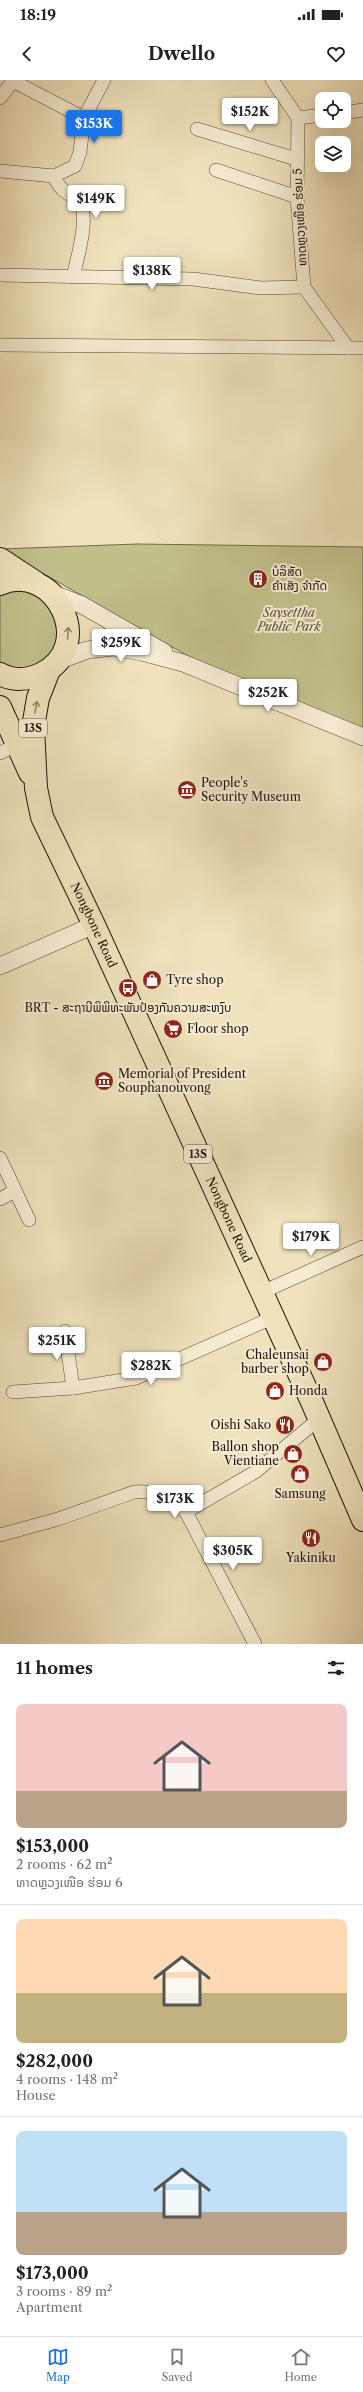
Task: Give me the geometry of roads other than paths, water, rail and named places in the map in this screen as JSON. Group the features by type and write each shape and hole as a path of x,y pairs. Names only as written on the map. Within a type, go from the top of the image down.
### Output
{"highway":[{"name":"Nongbone Road","path":"0,559 44,588 65,612 69,625 67,642 53,666 38,698 33,727 36,788 42,817 94,925 319,1419 363,1520"},
{"name":"Nongbone Road","path":"0,584 8,580 24,580 44,588"},
{"path":"0,674 6,677 30,679 53,666"},
{"name":"Nongbone Road","path":"0,707 9,749 36,788 102,920 363,1497"}],"street":[{"path":"0,170 54,176 75,166 80,152 84,118 104,80"},
{"path":"272,80 298,118 315,116"},
{"path":"0,98 12,81 84,118"},
{"path":"351,111 363,110"},
{"name":"ທາດຫຼວງເໜືອ ຮ່ອມ 5","path":"298,118 296,159 297,197 304,287"},
{"path":"197,129 296,159"},
{"path":"216,170 297,197"},
{"path":"54,176 59,187 67,193 77,197 82,206 83,217 73,278"},
{"path":"0,275 73,278 193,279 261,288 304,287 348,348"},
{"path":"0,345 363,348"},
{"name":"Nongbone Road","path":"44,588 82,605 183,663"},
{"path":"53,666 87,650 113,647 183,663 363,737"},
{"path":"0,966 94,925"},
{"path":"0,1158 29,1220"},
{"path":"0,1199 15,1191"},
{"path":"269,1289 363,1247"},
{"path":"13,1392 73,1388 136,1378 272,1318"},
{"path":"65,1330 73,1388"},
{"path":"186,1512 256,1472 319,1419"},
{"path":"0,1535 58,1519 134,1492 142,1491 164,1495 172,1499 186,1512 255,1644"}],"place":[{"name":"ບໍລິສັດ ຄຳເສັງ ຈຳກັດ","path":"258,579"},
{"name":"People's Security Museum","path":"187,790"},
{"name":"Tyre shop","path":"152,980"},
{"name":"BRT - ສະຖານີພິພິທະພັນປ້ອງກັນຄວາມສະຫງົບ","path":"128,988"},
{"name":"Floor shop","path":"173,1029"},
{"name":"Memorial of President Souphanouvong","path":"104,1081"},
{"name":"Chaleunsai barber shop","path":"323,1362"},
{"name":"Honda","path":"275,1391"},
{"name":"Oishi Sako","path":"285,1425"},
{"name":"Ballon shop Vientiane","path":"293,1454"},
{"name":"Samsung","path":"300,1474"},
{"name":"Yakiniku","path":"311,1538"}],"park label":[{"name":"Saysettha Public Park","path":"289,620"}]}
